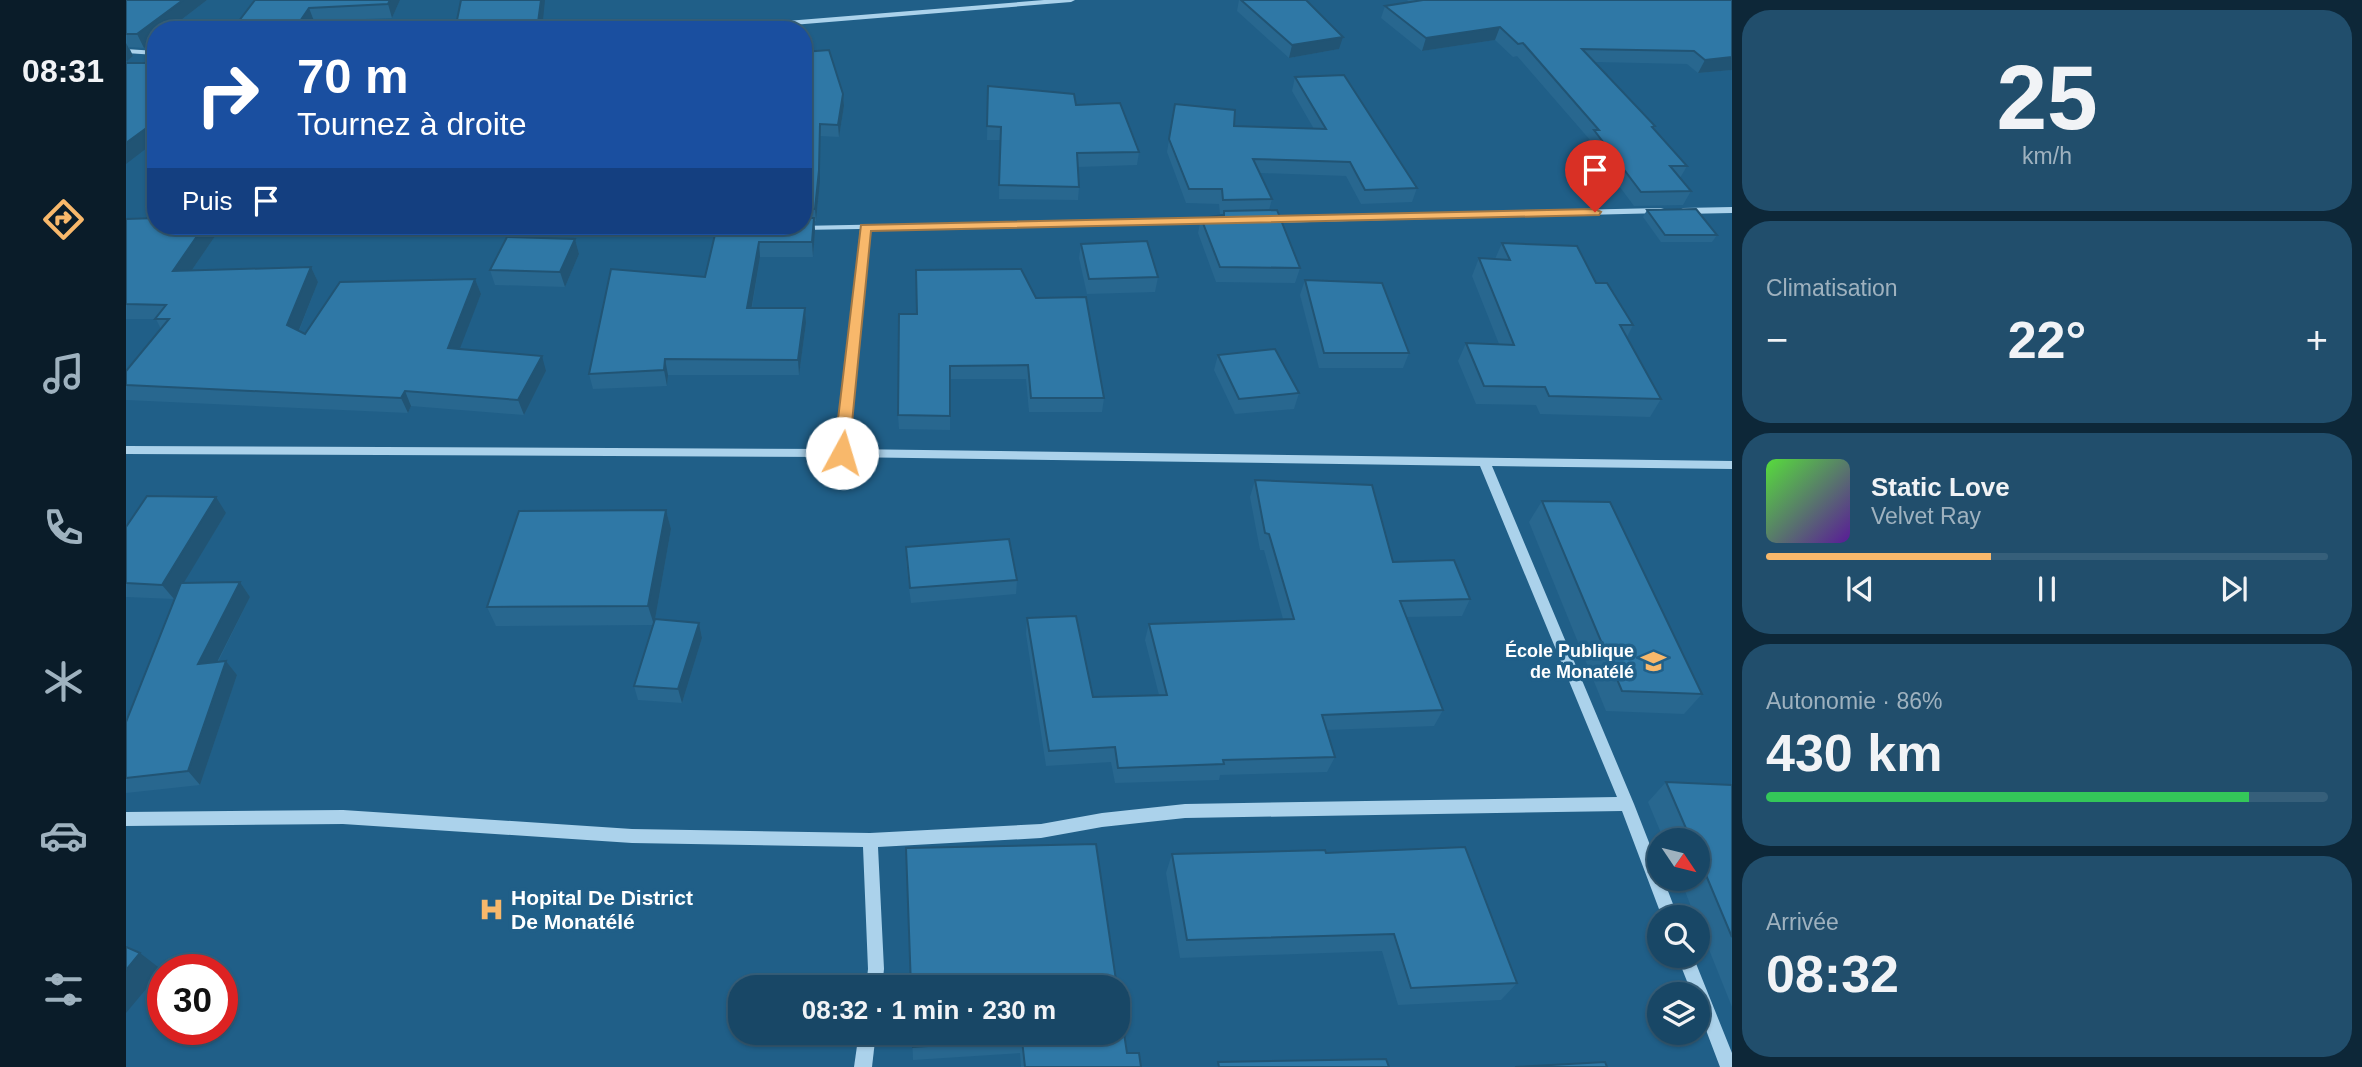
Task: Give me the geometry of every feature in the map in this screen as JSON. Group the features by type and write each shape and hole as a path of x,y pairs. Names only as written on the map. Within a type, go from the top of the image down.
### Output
{"street":[{"path":"812,21 1071,0"},
{"path":"126,51 147,52"},
{"path":"1259,220 1732,210"},
{"path":"812,227 1232,220"},
{"path":"842,453 865,228"},
{"path":"126,450 842,453 1732,466"},
{"path":"1485,463 1627,804 1665,905"},
{"path":"126,819 343,817 632,836 870,839 1041,831 1102,820 1185,811 1627,804"},
{"path":"870,839 875,975"},
{"path":"1690,968 1728,1067"},
{"path":"863,1067 866,1045"}],"building":[{"path":"126,0 183,0 155,21 147,21 147,27 137,34 126,34"},
{"path":"255,0 390,0 388,4 309,8 300,21 239,21"},
{"path":"461,0 541,0 538,21 457,21"},
{"path":"1241,0 1306,0 1343,37 1292,45"},
{"path":"1423,0 1732,0 1732,57 1705,60 1694,51 1582,49 1655,126 1652,127 1687,166 1670,166 1691,191 1641,192 1594,130 1599,130 1523,43 1518,44 1500,27 1426,38 1385,6"},
{"path":"829,50 843,94 838,125 820,124 815,209 812,209 812,51"},
{"path":"126,63 147,63 147,128 126,143"},
{"path":"1344,75 1417,188 1365,190 1350,162 1253,159 1272,199 1223,200 1222,189 1189,189 1169,139 1175,104 1235,110 1234,126 1326,129 1295,77"},
{"path":"988,86 1074,94 1076,105 1120,103 1139,152 1077,153 1079,187 999,185 1001,127 987,126"},
{"path":"1696,209 1717,235 1665,235 1647,210"},
{"path":"1277,210 1300,268 1220,267 1201,218 1224,215 1224,211"},
{"path":"147,218 147,235 198,235 173,271 311,267 287,325 305,334 340,282 475,279 448,348 542,356 518,400 405,391 401,398 126,385 126,371 169,319 155,319 166,305 126,304 126,219"},
{"path":"814,218 812,242 759,242 747,308 805,308 798,360 665,359 664,370 589,374 611,269 705,277 715,235 812,235"},
{"path":"507,237 575,239 560,272 490,270"},
{"path":"1147,241 1158,277 1089,279 1081,244"},
{"path":"1502,243 1577,246 1596,283 1607,283 1633,325 1620,325 1661,399 1549,396 1545,387 1484,386 1466,343 1514,345 1479,258 1510,260"},
{"path":"1021,269 1036,298 1086,297 1104,398 1031,398 1028,365 950,366 950,416 898,415 899,314 917,314 916,270"},
{"path":"1305,280 1382,283 1409,353 1324,353"},
{"path":"1275,349 1299,393 1239,399 1218,355"},
{"path":"1255,480 1372,485 1393,562 1454,560 1470,599 1400,601 1443,710 1322,715 1335,757 1223,760 1224,764 1118,768 1115,747 1049,751 1027,618 1076,616 1093,697 1167,695 1149,624 1294,619 1269,534 1265,533"},
{"path":"147,496 216,497 162,585 126,583 126,527"},
{"path":"1542,501 1610,502 1702,694 1622,691"},
{"path":"666,510 648,606 487,607 519,511"},
{"path":"1009,539 1017,580 910,588 906,547"},
{"path":"240,582 198,664 226,661 188,771 126,778 126,722 181,583"},
{"path":"655,619 699,623 678,689 634,686"},
{"path":"1666,782 1732,785 1732,937 1710,885 1710,828 1686,828"},
{"path":"1096,844 1115,975 911,975 906,848"},
{"path":"1465,847 1517,983 1411,988 1394,934 1187,940 1172,854 1325,850 1326,853"},
{"path":"126,947 140,953 126,970"},
{"path":"913,1045 944,1045 913,1047"},
{"path":"1023,1045 1126,1045 1127,1053 1139,1053 1141,1067 1025,1067"},
{"path":"1386,1059 1389,1067 1219,1067 1218,1062"},
{"path":"1605,1062 1607,1067 1515,1067"}],"place":[{"name":"École Publique de Monatélé","path":"1654,661"},
{"name":"Hopital De District De Monatélé","path":"491,910"}],"route":[{"path":"842,453 865,228 1595,212"}]}
